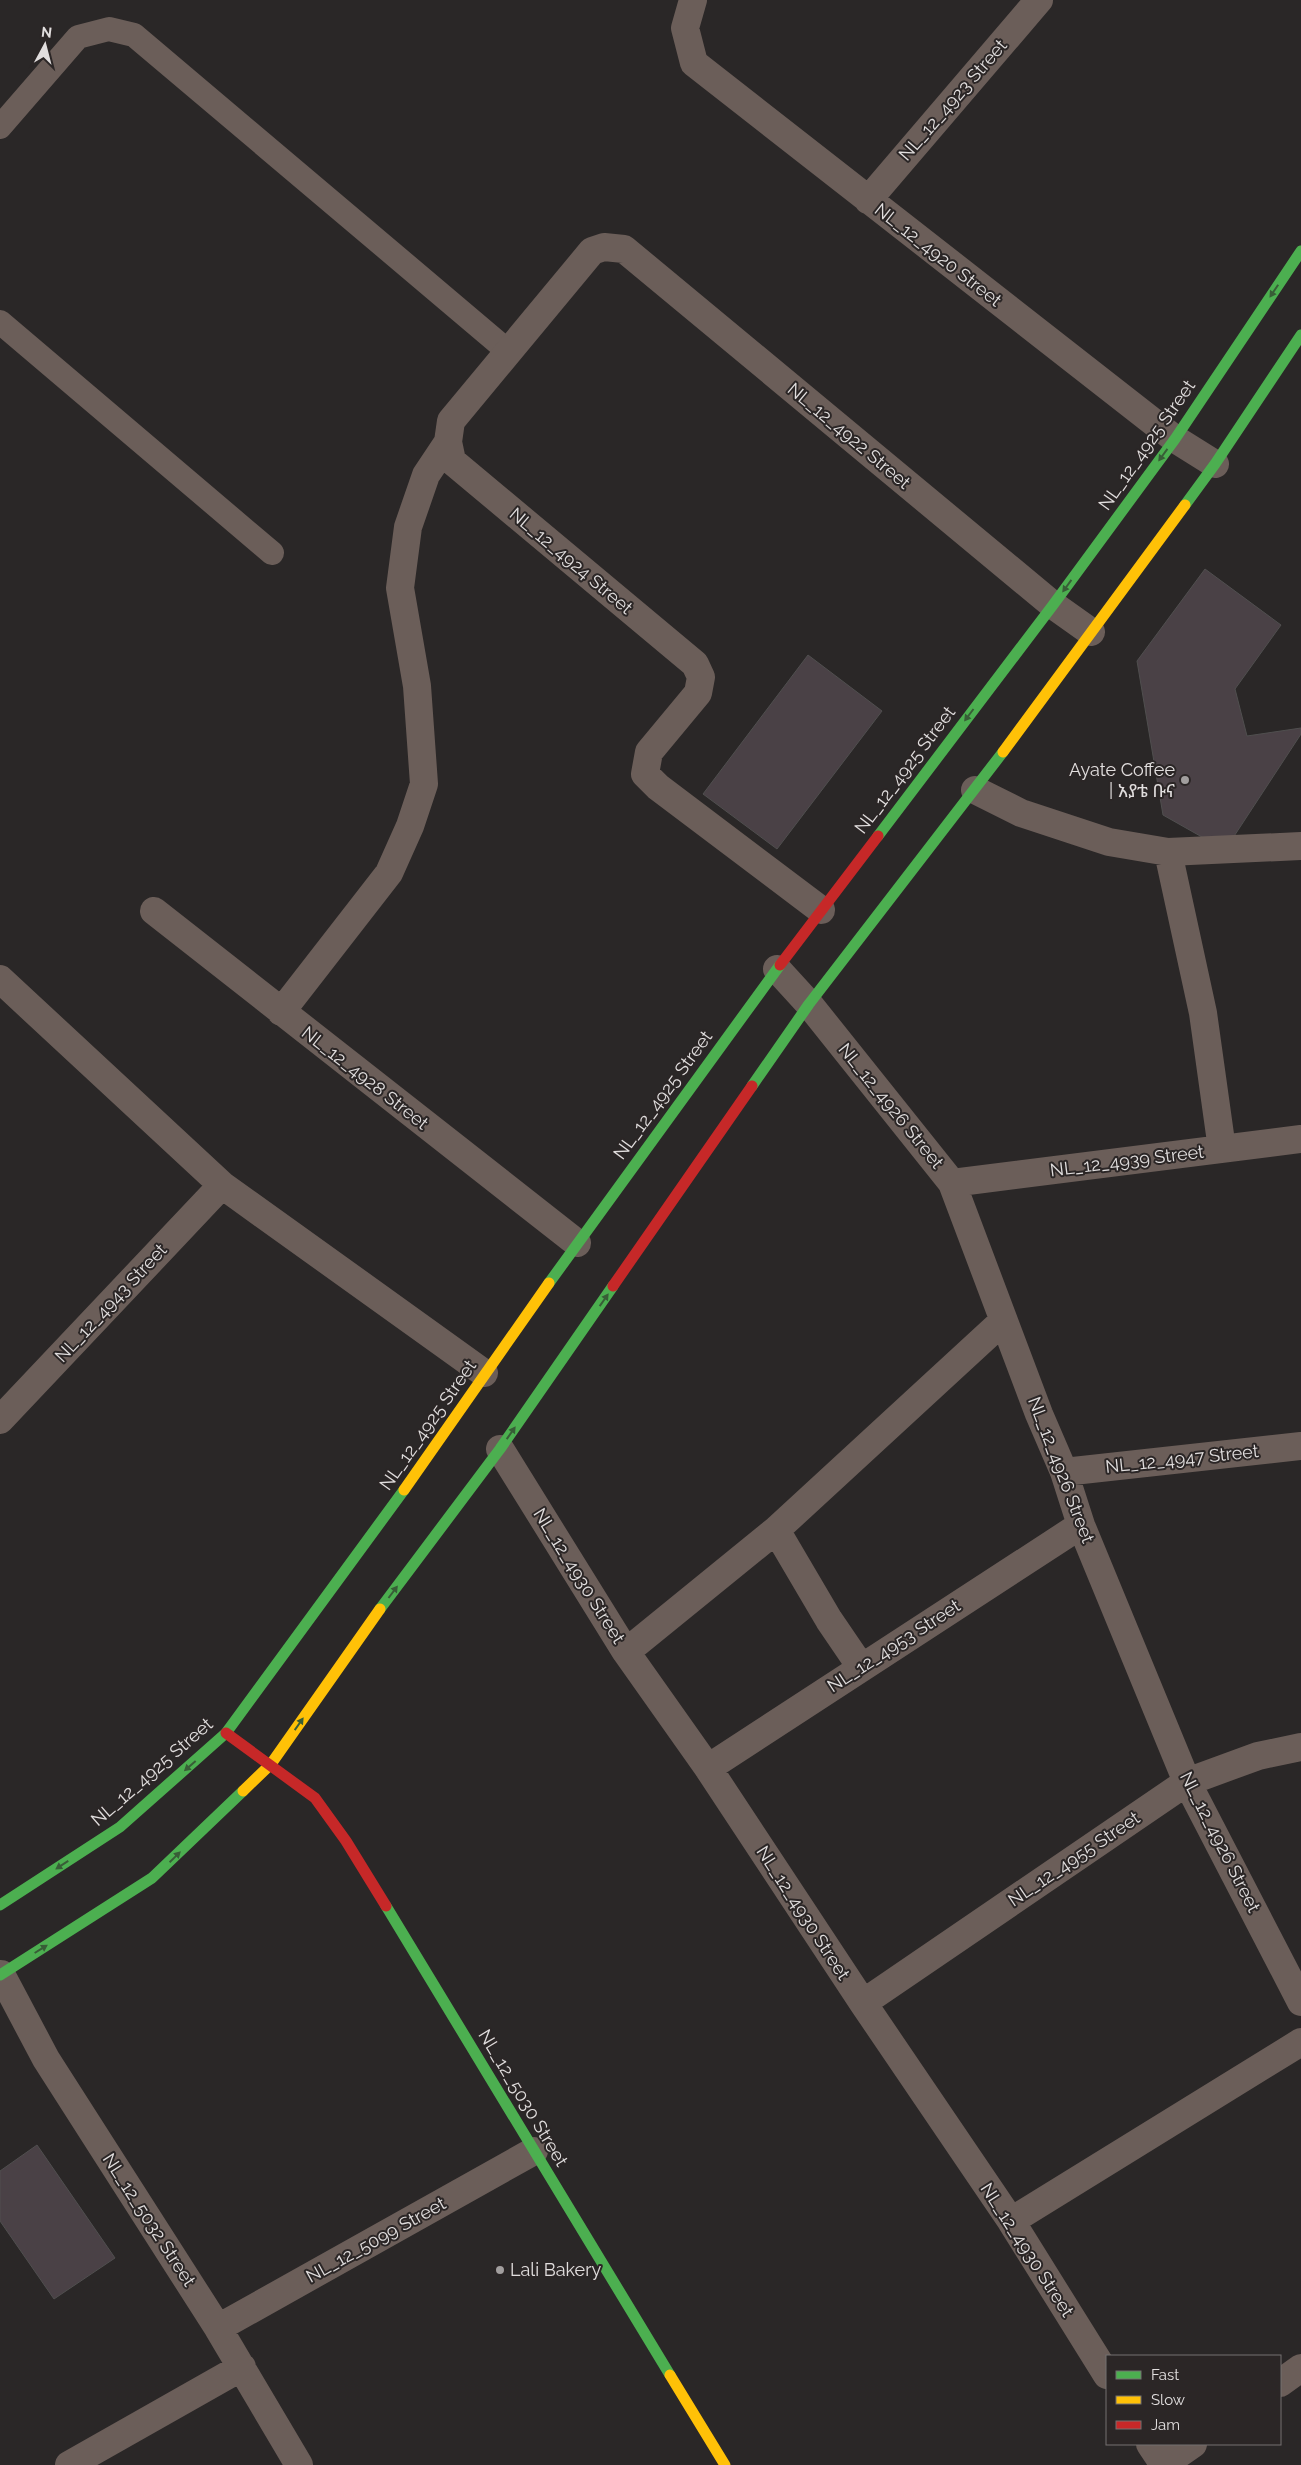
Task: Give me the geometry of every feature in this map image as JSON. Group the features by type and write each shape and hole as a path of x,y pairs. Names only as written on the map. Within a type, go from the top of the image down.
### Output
{"main road":[{"name":"NL_12_4925 Street","path":"0,1905 120,1827 226,1733 392,1508 484,1373 777,969 1053,605 1175,438 1301,251"},
{"path":"0,1974 152,1878 271,1764 371,1621 500,1449 809,1004 975,790 1215,464 1301,336"},
{"name":"NL_12_5030 Street","path":"226,1733 271,1764 315,1798 346,1841 725,2465"}],"street":[{"name":"NL_12_4920 Street","path":"693,0 685,28 694,63 1175,438 1215,464"},
{"name":"NL_12_4923 Street","path":"868,200 1039,0"},
{"name":"NL_12_4922 Street","path":"509,352 592,251 604,247 624,249 1053,605 1091,632"},
{"path":"281,1012 389,873 410,826 424,784 417,686 400,588 408,527 426,475 448,442 451,421 509,352"},
{"name":"NL_12_4924 Street","path":"448,442 452,461 694,664 701,677 698,693 649,752 645,774 658,787 821,910"},
{"path":"975,790 1021,814 1109,842 1168,852 1301,846"},
{"path":"1168,852 1203,1013 1222,1149"},
{"name":"NL_12_4928 Street","path":"154,911 577,1243"},
{"name":"NL_12_4926 Street","path":"777,969 809,1004 952,1183 1003,1321 1064,1472 1082,1525 1188,1782 1301,2002"},
{"path":"0,979 222,1185 484,1373"},
{"name":"NL_12_4939 Street","path":"952,1183 1301,1139"},
{"name":"NL_12_4943 Street","path":"0,1420 222,1185"},
{"path":"626,1652 776,1530 1003,1321"},
{"name":"NL_12_4947 Street","path":"1064,1472 1301,1446"},
{"name":"NL_12_4930 Street","path":"500,1449 626,1652 708,1768 1010,2221 1106,2373"},
{"name":"NL_12_4953 Street","path":"708,1768 1082,1525"},
{"path":"776,1530 829,1620 861,1667"},
{"name":"NL_12_4955 Street","path":"863,2003 1188,1782 1258,1756 1301,1747"},
{"name":"NL_12_5032 Street","path":"0,1974 46,2059 218,2328 299,2465"},
{"path":"1010,2221 1301,2042"},
{"name":"NL_12_5099 Street","path":"218,2328 534,2151"},
{"path":"69,2465 242,2367"},
{"path":"1281,2382 1301,2368"},
{"path":"1151,2445 1163,2465 1192,2445"}],"lane":[{"path":"0,127 78,37 109,29 134,35 509,352"},
{"path":"0,322 272,553"}],"building":[{"path":"1205,569 1281,625 1235,689 1247,736 1301,728 1301,734 1225,850 1163,815 1137,661"},
{"path":"808,655 882,711 777,849 703,794"},
{"path":"37,2145 115,2258 54,2299 0,2221 0,2171"}],"traffic: fast":[{"path":"878,836 1053,605 1175,439 1301,251"},
{"path":"1185,505 1215,464 1301,335"},
{"path":"752,1086 809,1004 1003,752"},
{"path":"549,1283 780,965"},
{"path":"380,1609 500,1449 613,1286"},
{"path":"0,1905 120,1827 226,1733 404,1490"},
{"path":"0,1975 152,1878 243,1791"},
{"path":"386,1906 670,2375"}],"traffic: slow":[{"path":"1003,752 1185,505"},
{"path":"404,1490 549,1283"},
{"path":"243,1791 271,1764 380,1609"},
{"path":"670,2375 725,2465"}],"traffic: jam":[{"path":"780,965 878,836"},
{"path":"613,1286 752,1086"},
{"path":"226,1733 315,1798 346,1841 386,1906"}],"place":[{"name":"Ayate Coffee | አያቴ ቡና","path":"1185,780"},
{"name":"Lali Bakery","path":"500,2270"}]}
